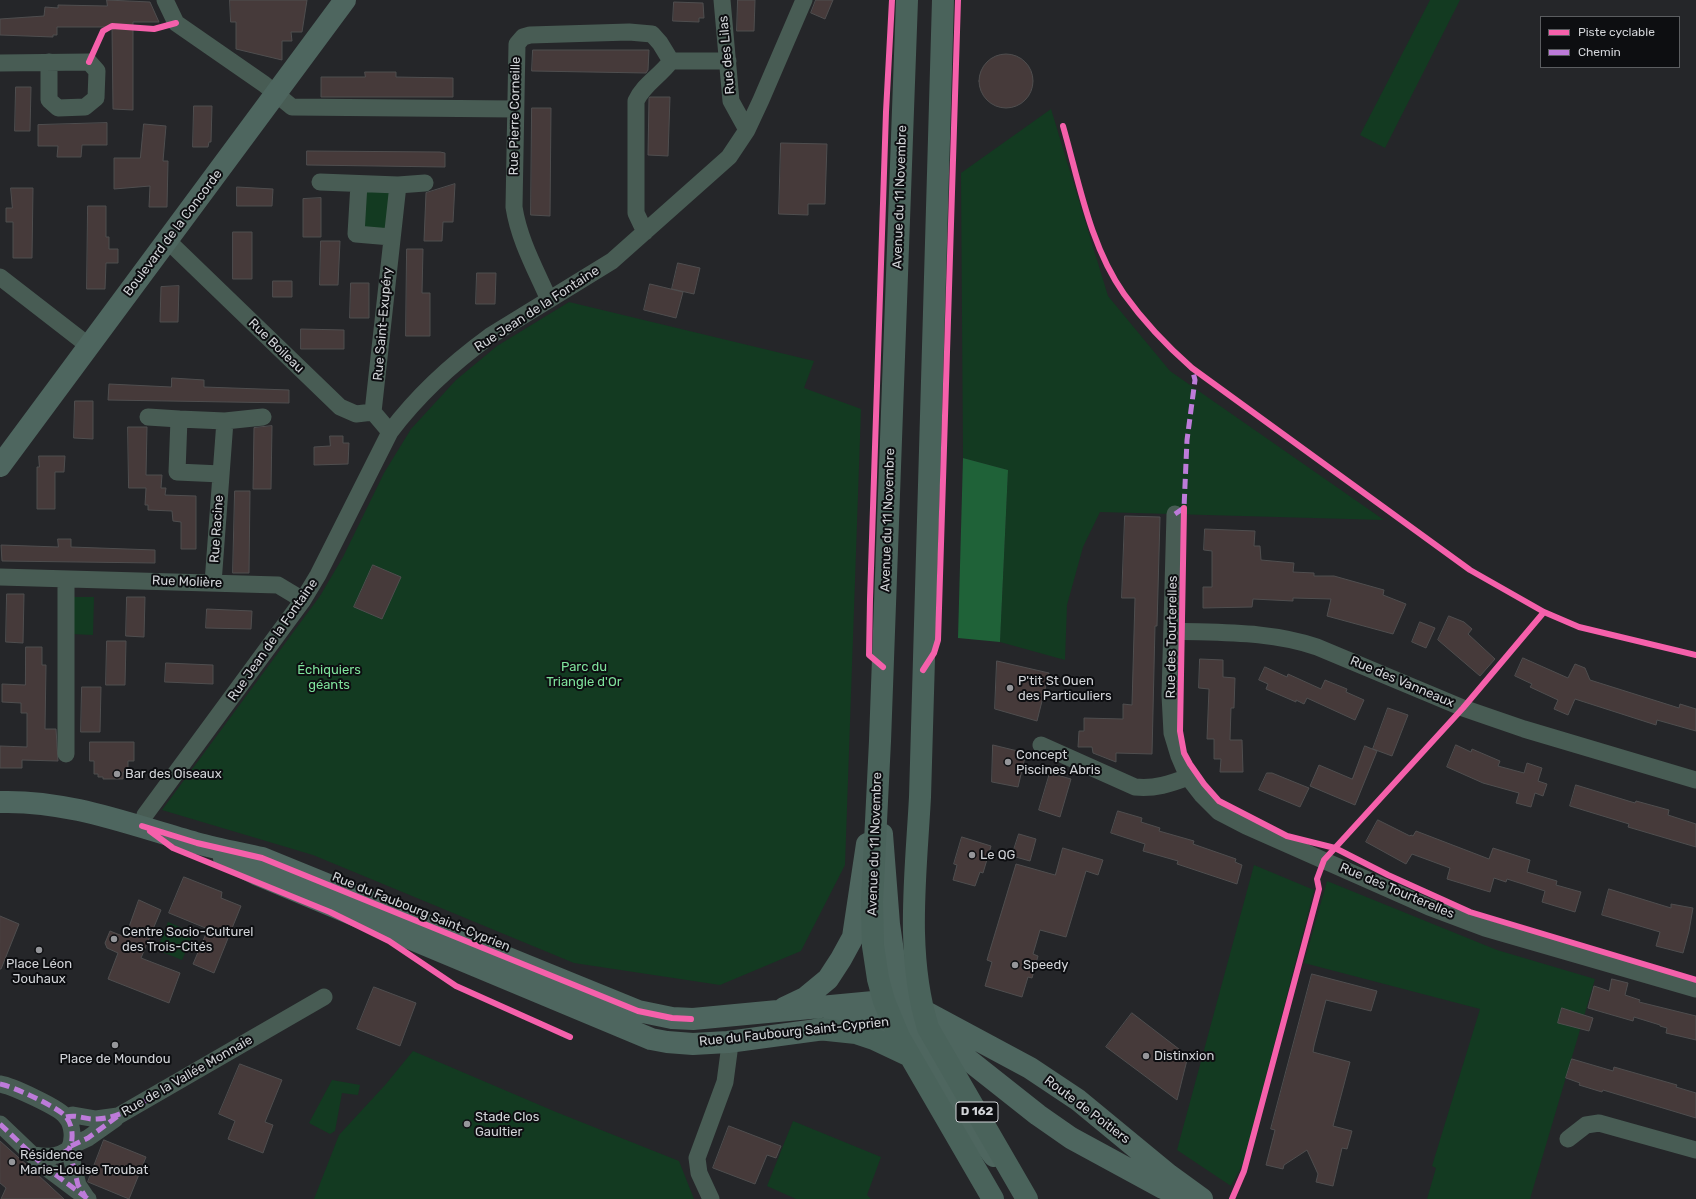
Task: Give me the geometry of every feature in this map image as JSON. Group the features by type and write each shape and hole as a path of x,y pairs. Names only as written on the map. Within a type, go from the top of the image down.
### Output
{"main road":[{"name":"Avenue du 11 Novembre","path":"905,1018 873,946 872,902 877,778 881,733 907,0"},
{"name":"D 162","path":"942,0 920,797 914,916 916,971 905,1018 910,1056 993,1199"},
{"name":"D 162","path":"905,1018 1027,1198"},
{"path":"818,1029 856,1033 874,1039 910,1056"}],"street":[{"path":"165,0 176,23 276,93 292,107 515,109"},
{"name":"Boulevard de la Concorde","path":"0,466 168,242 345,0"},
{"name":"Rue des Lilas","path":"722,0 732,101 747,130"},
{"name":"Rue Jean de la Fontaine","path":"142,826 145,814 303,600 318,576 390,432 400,419 448,370 475,347 612,261 729,157 747,130 762,100 804,0"},
{"name":"Rue Pierre Corneille","path":"549,300 516,220 514,207 517,44 523,37 530,35 629,32 652,34 660,43 671,61"},
{"path":"646,232 636,213 636,101 640,92 660,75 671,61 728,61"},
{"path":"0,63 49,62"},
{"path":"320,182 398,185 425,183"},
{"path":"358,184 356,234 391,237"},
{"name":"Rue Saint-Exupéry","path":"373,412 377,387 391,237 398,185"},
{"name":"Rue Boileau","path":"168,242 340,407 356,414 373,412"},
{"path":"0,277 89,346"},
{"path":"373,412 390,432"},
{"path":"148,417 225,421 263,418"},
{"path":"180,419 176,472 221,474"},
{"name":"Rue Racine","path":"213,583 225,421"},
{"name":"Rue des Tourterelles","path":"1175,514 1170,695 1172,733 1179,756 1188,777 1202,795 1219,812 1246,826 1428,908 1486,928 1696,989"},
{"name":"Rue Molière","path":"0,577 278,585 303,600"},
{"path":"66,579 66,754"},
{"name":"Rue des Vanneaux","path":"1172,631 1241,632 1293,639 1317,647 1470,710 1524,729 1696,780"},
{"path":"1041,745 1135,787 1150,788 1169,785 1188,777"},
{"path":"780,1010 805,998 828,979 853,937 877,778"},
{"name":"Rue du Faubourg Saint-Cyprien","path":"0,802 39,803 66,807 142,826 197,843 262,858 638,1011 672,1018 693,1019 780,1010 819,1009 905,1018"},
{"name":"Rue du Faubourg Saint-Cyprien","path":"197,843 256,874 651,1039 693,1044 728,1042 905,1018"},
{"name":"Rue de la Vallée Monnaie","path":"66,1117 73,1115 96,1120 118,1116 324,998"},
{"name":"Route de Poitiers","path":"905,1018 1072,1138 1163,1188 1188,1199"},
{"name":"Route de Poitiers","path":"905,1018 1030,1068 1072,1096 1169,1175 1202,1199"},
{"path":"711,1199 700,1173 697,1158 725,1082 729,1052 728,1042"},
{"path":"0,1084 58,1110 66,1117 71,1128 72,1138 70,1147 78,1185 87,1198"},
{"path":"33,1155 48,1158 56,1156 88,1138 118,1116"},
{"path":"1568,1139 1586,1125 1599,1123 1696,1150"},
{"path":"0,1124 72,1189 87,1198"}],"green space":[{"path":"1430,0 1460,0 1385,148 1360,135"},
{"path":"1051,109 1108,296 1170,371 1384,520 1100,512 1083,547 1067,605 1065,660 1000,642 1008,470 963,458 961,173"},
{"path":"363,188 392,190 388,233 359,230"},
{"name":"Parc du Triangle d'Or","path":"569,302 814,361 804,388 861,409 845,865 801,951 720,985 574,963 313,855 162,810 320,596 343,557 384,473 411,429 456,380 497,346"},
{"path":"963,458 1008,470 1000,642 958,638"},
{"path":"71,597 94,597 93,635 71,634"},
{"path":"1254,865 1314,890 1244,1162 1231,1186 1177,1150"},
{"path":"1327,881 1497,950 1595,979 1530,1199 1427,1199 1436,1168 1432,1166 1480,1009 1304,963"},
{"path":"168,922 194,933 182,960 157,950"},
{"name":"Stade Clos Gaultier","path":"413,1051 556,1112 679,1161 694,1199 314,1199 339,1135 386,1084"},
{"path":"332,1080 360,1085 358,1095 342,1093 335,1131 330,1134 309,1123"},
{"path":"793,1121 881,1157 867,1195 871,1199 796,1199 767,1186"}],"building":[{"path":"107,0 150,2 159,22 133,22 133,110 113,109 112,27 57,27 57,35 53,35 53,37 0,35 0,19 44,16 45,7 58,8 58,5 107,6"},
{"path":"230,0 307,0 302,32 291,32 292,41 282,41 282,60 236,49 236,22 231,22"},
{"path":"738,0 755,0 754,31 737,31"},
{"path":"816,0 833,0 825,19 811,13"},
{"path":"674,2 703,3 704,18 699,18 699,22 673,21"},
{"path":"533,50 649,50 648,70 646,73 532,71"},
{"path":"1006,54 1016,56 1025,62 1031,71 1033,81 1031,91 1025,100 1016,106 1006,108 996,106 987,100 981,91 979,81 981,71 987,62 996,56"},
{"path":"365,72 396,72 396,77 453,78 453,97 321,97 321,77 365,77"},
{"path":"16,87 31,87 30,131 15,131"},
{"path":"650,97 670,97 668,156 648,155"},
{"path":"194,106 212,106 211,142 209,142 208,147 193,147"},
{"path":"532,108 551,108 550,216 531,215"},
{"path":"107,123 107,145 82,145 81,157 57,157 58,146 38,146 38,125"},
{"path":"144,124 166,126 163,161 168,161 167,207 149,207 150,186 114,189 114,158 140,158"},
{"path":"781,143 827,144 825,204 808,204 808,215 779,214"},
{"path":"307,151 440,152 445,153 445,167 307,165"},
{"path":"455,184 453,222 443,222 442,241 424,241 426,193"},
{"path":"237,187 273,189 272,206 237,206"},
{"path":"11,188 33,188 32,258 13,258 13,222 6,222 6,208 12,208"},
{"path":"321,198 321,237 303,237 303,199"},
{"path":"88,206 106,206 106,237 109,237 109,249 118,249 118,263 106,263 105,289 87,289"},
{"path":"233,232 252,232 252,279 233,279"},
{"path":"321,241 340,241 338,285 320,285"},
{"path":"407,249 423,249 422,293 430,293 430,336 406,336"},
{"path":"678,263 700,268 694,294 672,289"},
{"path":"477,273 496,273 495,304 476,304"},
{"path":"273,281 292,281 292,297 273,297"},
{"path":"351,283 369,283 369,318 350,318"},
{"path":"650,284 683,292 676,318 644,310"},
{"path":"179,286 178,322 160,322 161,287"},
{"path":"301,329 344,330 344,349 301,349"},
{"path":"172,378 204,380 204,387 289,390 289,403 108,400 109,384 171,387"},
{"path":"75,401 93,401 93,439 74,438"},
{"path":"272,426 271,489 253,489 254,428"},
{"path":"128,427 147,427 146,475 162,475 161,488 166,488 165,495 196,496 196,549 181,549 181,522 173,521 172,511 148,510 148,505 145,505 146,488 129,488"},
{"path":"330,436 343,436 343,443 349,443 348,464 314,465 314,447 330,446"},
{"path":"39,456 65,456 64,472 55,472 55,509 37,509 37,467 39,467"},
{"path":"235,491 250,491 249,573 233,573"},
{"path":"1125,516 1160,517 1157,626 1155,626 1152,754 1116,753 1116,762 1093,753 1092,747 1078,747 1079,731 1084,731 1084,718 1123,719 1123,704 1132,705 1135,598 1122,598"},
{"path":"1205,529 1255,531 1254,546 1260,546 1261,560 1294,563 1293,572 1314,573 1314,576 1334,576 1384,590 1383,595 1406,604 1393,634 1327,616 1331,599 1293,598 1293,601 1253,599 1252,607 1203,608 1203,587 1212,587 1212,551 1204,550"},
{"path":"58,539 71,539 71,547 155,550 155,563 2,561 1,545 58,547"},
{"path":"373,565 401,577 382,619 354,607"},
{"path":"7,594 24,594 23,643 6,642"},
{"path":"127,597 145,597 144,637 126,636"},
{"path":"207,609 252,611 251,629 206,628"},
{"path":"1449,616 1464,622 1472,629 1468,634 1495,659 1480,676 1438,640"},
{"path":"1420,622 1435,628 1426,648 1412,642"},
{"path":"107,641 126,641 125,685 106,685"},
{"path":"26,647 42,647 42,665 46,665 45,729 56,729 58,761 22,760 22,768 0,768 0,746 27,747 27,713 21,713 21,703 2,702 2,684 25,685"},
{"path":"1523,658 1568,678 1575,664 1585,668 1590,680 1679,708 1680,704 1696,709 1696,731 1657,720 1656,725 1575,699 1568,715 1554,709 1558,700 1530,687 1532,684 1515,676"},
{"path":"1200,659 1223,660 1223,677 1235,678 1234,708 1231,708 1230,740 1242,740 1243,772 1220,772 1221,759 1214,759 1214,739 1207,739 1209,689 1199,688"},
{"path":"997,661 1049,673 1037,721 995,709"},
{"path":"166,663 213,665 213,684 165,682"},
{"path":"1265,667 1287,677 1288,674 1321,689 1325,680 1347,689 1346,692 1364,700 1355,720 1307,698 1304,704 1266,689 1268,684 1259,680"},
{"path":"82,687 101,687 100,732 81,732"},
{"path":"1388,708 1408,715 1392,756 1373,749"},
{"path":"90,742 134,742 134,761 128,761 128,772 123,772 123,779 103,779 103,777 98,777 98,774 94,774 94,761 90,761"},
{"path":"993,745 1026,753 1018,787 992,782"},
{"path":"1456,745 1471,752 1472,749 1500,761 1498,766 1524,773 1527,763 1542,768 1538,781 1547,784 1543,796 1535,793 1531,807 1516,803 1519,793 1483,783 1447,767"},
{"path":"1365,746 1377,751 1355,805 1310,786 1319,765 1352,779"},
{"path":"1050,773 1071,779 1060,817 1039,810"},
{"path":"1267,773 1272,773 1309,788 1300,807 1259,790"},
{"path":"1576,785 1635,803 1636,801 1669,810 1668,815 1696,824 1696,847 1628,827 1629,824 1570,806"},
{"path":"1118,811 1142,818 1141,822 1160,828 1159,831 1194,841 1193,844 1236,859 1235,862 1242,865 1237,884 1177,864 1178,861 1143,851 1145,844 1111,833"},
{"path":"1378,820 1410,836 1413,836 1416,831 1489,859 1493,848 1530,860 1527,872 1557,881 1556,885 1581,892 1575,912 1542,902 1545,891 1507,879 1506,882 1494,878 1490,892 1447,879 1450,868 1412,854 1406,864 1366,842"},
{"path":"1019,834 1036,839 1030,861 1012,856"},
{"name":"Le QG","path":"962,837 991,846 983,873 980,872 975,886 953,880 957,865 954,864"},
{"path":"1063,848 1103,860 1098,875 1086,871 1066,937 1040,930 1033,954 1038,956 1032,978 1028,977 1022,997 985,986 992,962 987,960 1016,864 1055,875"},
{"path":"184,877 222,892 221,898 241,906 214,973 193,964 208,929 169,913"},
{"path":"1609,889 1671,908 1671,904 1693,908 1683,953 1656,946 1660,932 1602,915"},
{"path":"139,900 161,910 141,958 180,973 169,1003 108,979 118,953 107,948 105,943 110,931 125,937"},
{"path":"0,916 19,924 1,969 0,969"},
{"path":"1312,974 1377,991 1371,1011 1326,1000 1314,1046 1313,1052 1350,1062 1333,1126 1352,1131 1347,1149 1342,1148 1333,1186 1316,1182 1318,1174 1307,1150 1284,1165 1283,1169 1266,1165 1275,1130 1271,1129"},
{"path":"1612,979 1628,983 1625,995 1640,1000 1639,1002 1696,1016 1696,1040 1666,1033 1667,1028 1634,1017 1633,1021 1588,1008 1594,986 1609,991"},
{"path":"374,987 416,1003 400,1046 357,1029"},
{"path":"1562,1008 1593,1018 1589,1031 1558,1023"},
{"path":"1132,1013 1188,1056 1177,1100 1106,1047"},
{"path":"1572,1059 1613,1071 1614,1067 1677,1085 1676,1087 1696,1093 1696,1118 1603,1090 1602,1092 1579,1085 1580,1083 1566,1078"},
{"path":"240,1064 282,1080 265,1122 273,1125 263,1153 228,1139 235,1121 219,1114"},
{"path":"729,1126 781,1146 776,1158 767,1155 755,1184 713,1168"},
{"path":"104,1140 146,1157 129,1199 88,1182"},
{"name":"Résidence Marie-Louise Troubat","path":"0,1141 64,1199 1,1199 6,1188 0,1183"}],"marked path":[{"path":"1175,514 1184,508 1187,440 1195,380 1192,368"},
{"path":"0,1084 25,1093 55,1108 66,1117 70,1124 72,1137 69,1149 65,1152 52,1156 33,1155"},
{"path":"66,1117 74,1116 97,1119 115,1116 132,1109 163,1090"},
{"path":"71,1146 88,1138 118,1116"},
{"path":"0,1124 44,1166 88,1199"},
{"path":"69,1149 78,1185 85,1196"}],"cycle path":[{"path":"883,667 869,655 886,112 892,0"},
{"path":"923,670 934,653 938,640 958,0"},
{"path":"89,62 103,31 112,26 154,29 176,23"},
{"path":"1063,126 1080,191 1094,235 1112,275 1124,294 1148,324 1192,368 1470,570 1544,612 1579,627 1696,655"},
{"path":"1184,508 1180,731 1184,753 1190,764 1204,784 1219,801 1287,836 1335,848 1388,875 1470,912 1696,980"},
{"path":"1232,1199 1244,1171 1319,889 1317,879 1324,860 1463,708 1544,612"},
{"path":"142,826 197,843 262,858 638,1011 672,1018 691,1019"},
{"path":"150,831 173,848 330,912 389,941 456,986 570,1037"}],"place":[{"name":"P'tit St Ouen des Particuliers","path":"1010,688"},
{"name":"Concept Piscines Abris","path":"1008,762"},
{"name":"Bar des Oiseaux","path":"117,774"},
{"name":"Le QG","path":"972,855"},
{"name":"Centre Socio-Culturel des Trois-Cités","path":"114,939"},
{"name":"Place Léon Jouhaux","path":"39,950"},
{"name":"Speedy","path":"1015,965"},
{"name":"Place de Moundou","path":"115,1045"},
{"name":"Distinxion","path":"1146,1056"},
{"name":"Stade Clos Gaultier","path":"467,1124"},
{"name":"Résidence Marie-Louise Troubat","path":"12,1162"}],"park label":[{"name":"Échiquiers géants","path":"329,678"}]}
